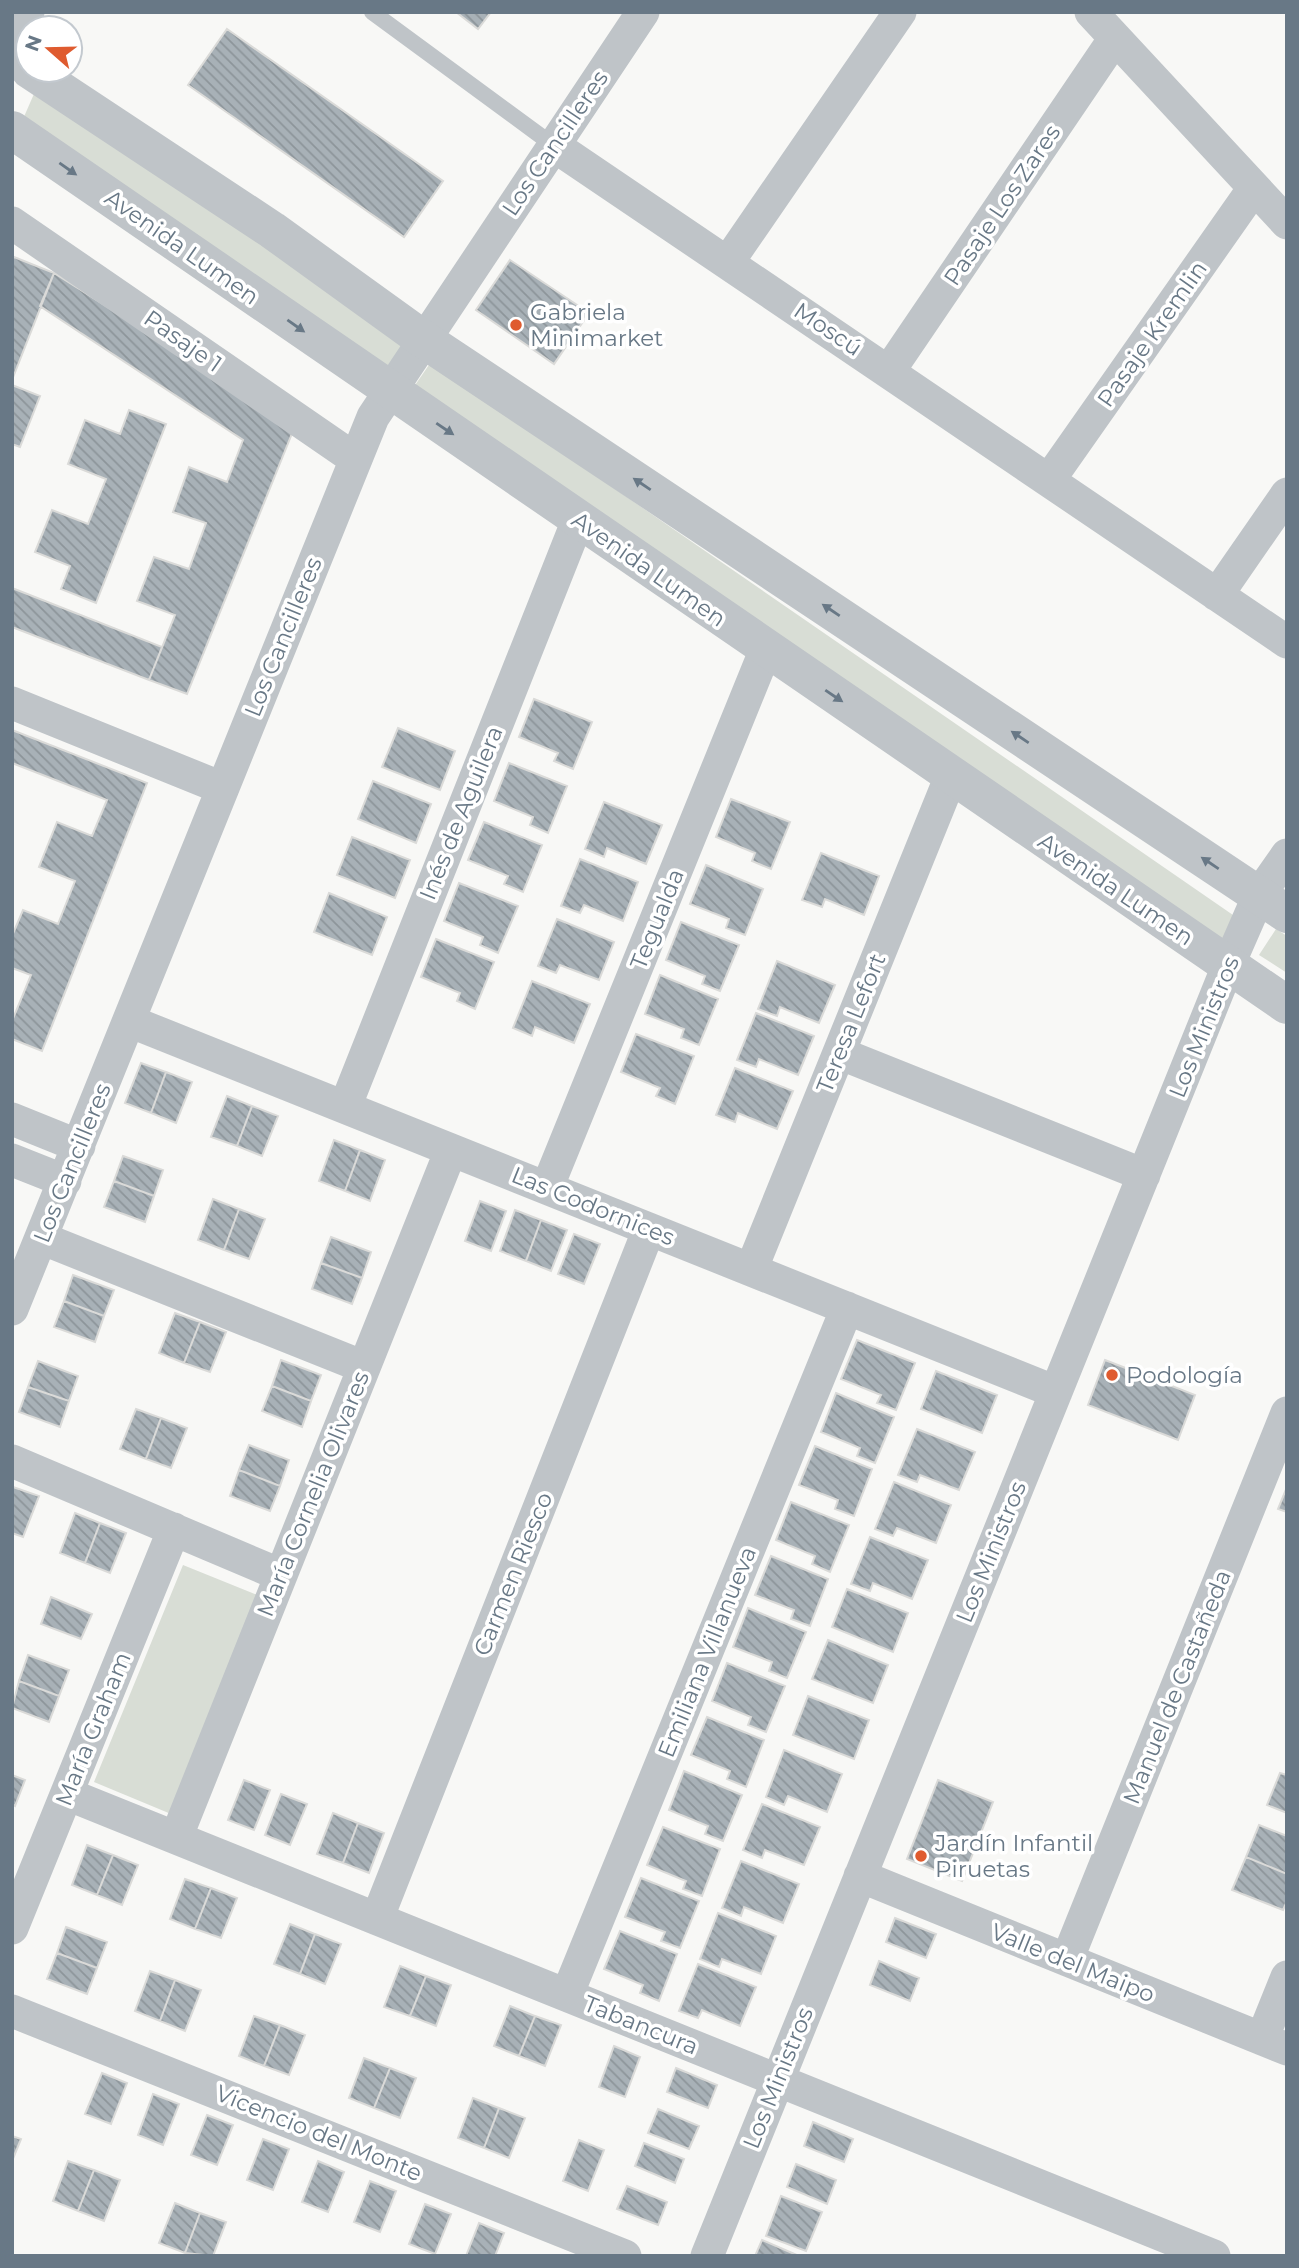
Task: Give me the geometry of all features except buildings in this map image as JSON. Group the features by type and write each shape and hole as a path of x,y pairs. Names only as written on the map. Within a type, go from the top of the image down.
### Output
{"street":[{"path":"12,59 28,12"},
{"name":"Los Cancilleres","path":"12,1309 355,459 388,390 643,12"},
{"path":"728,262 900,12"},
{"path":"1091,12 1287,223"},
{"name":"Pasaje Los Zares","path":"889,371 1115,38"},
{"path":"52,84 272,230 423,339 1273,905"},
{"name":"Avenida Lumen","path":"12,130 1287,1005"},
{"name":"Moscú","path":"553,145 1287,642"},
{"name":"Pasaje Kremlin","path":"1049,480 1254,188"},
{"name":"Pasaje 1","path":"12,223 355,459"},
{"path":"1217,595 1287,494"},
{"name":"Inés de Aguilera","path":"345,1107 578,520"},
{"name":"Tegualda","path":"547,1188 766,649"},
{"path":"12,703 222,788"},
{"name":"Teresa Lefort","path":"751,1270 950,776"},
{"name":"Los Ministros","path":"706,2256 1228,966 1273,905 1287,855"},
{"name":"Las Codornices","path":"130,1021 1056,1392"},
{"path":"839,1053 1144,1175"},
{"path":"12,1119 79,1146"},
{"name":"María Cornelia Olivares","path":"176,1838 451,1150"},
{"path":"12,1160 65,1181"},
{"name":"Carmen Riesco","path":"377,1919 649,1229"},
{"path":"41,1238 364,1367"},
{"name":"Emiliana Villanueva","path":"567,1995 847,1308"},
{"name":"Manuel de Castañeda","path":"1067,1960 1287,1413"},
{"path":"12,1461 281,1575"},
{"name":"María Graham","path":"12,1928 174,1529"},
{"name":"Tabancura","path":"67,1794 1214,2256"},
{"name":"Valle del Maipo","path":"860,1876 1274,2044"},
{"path":"1274,2044 1287,1977"},
{"name":"Vicencio del Monte","path":"12,2011 625,2256"}],"lane":[{"name":"Moscú","path":"372,12 553,145"}],"shaded area":[{"path":"37,87 405,342 383,372 23,119"},
{"path":"431,362 1233,915 1220,948 411,391"},
{"path":"1276,929 1287,936 1287,973 1259,955"},
{"path":"183,1565 260,1596 171,1814 94,1782"}],"place":[{"name":"Gabriela Minimarket","path":"516,325"},
{"name":"Podología","path":"1112,1375"},
{"name":"Jardín Infantil Piruetas","path":"921,1856"}]}
